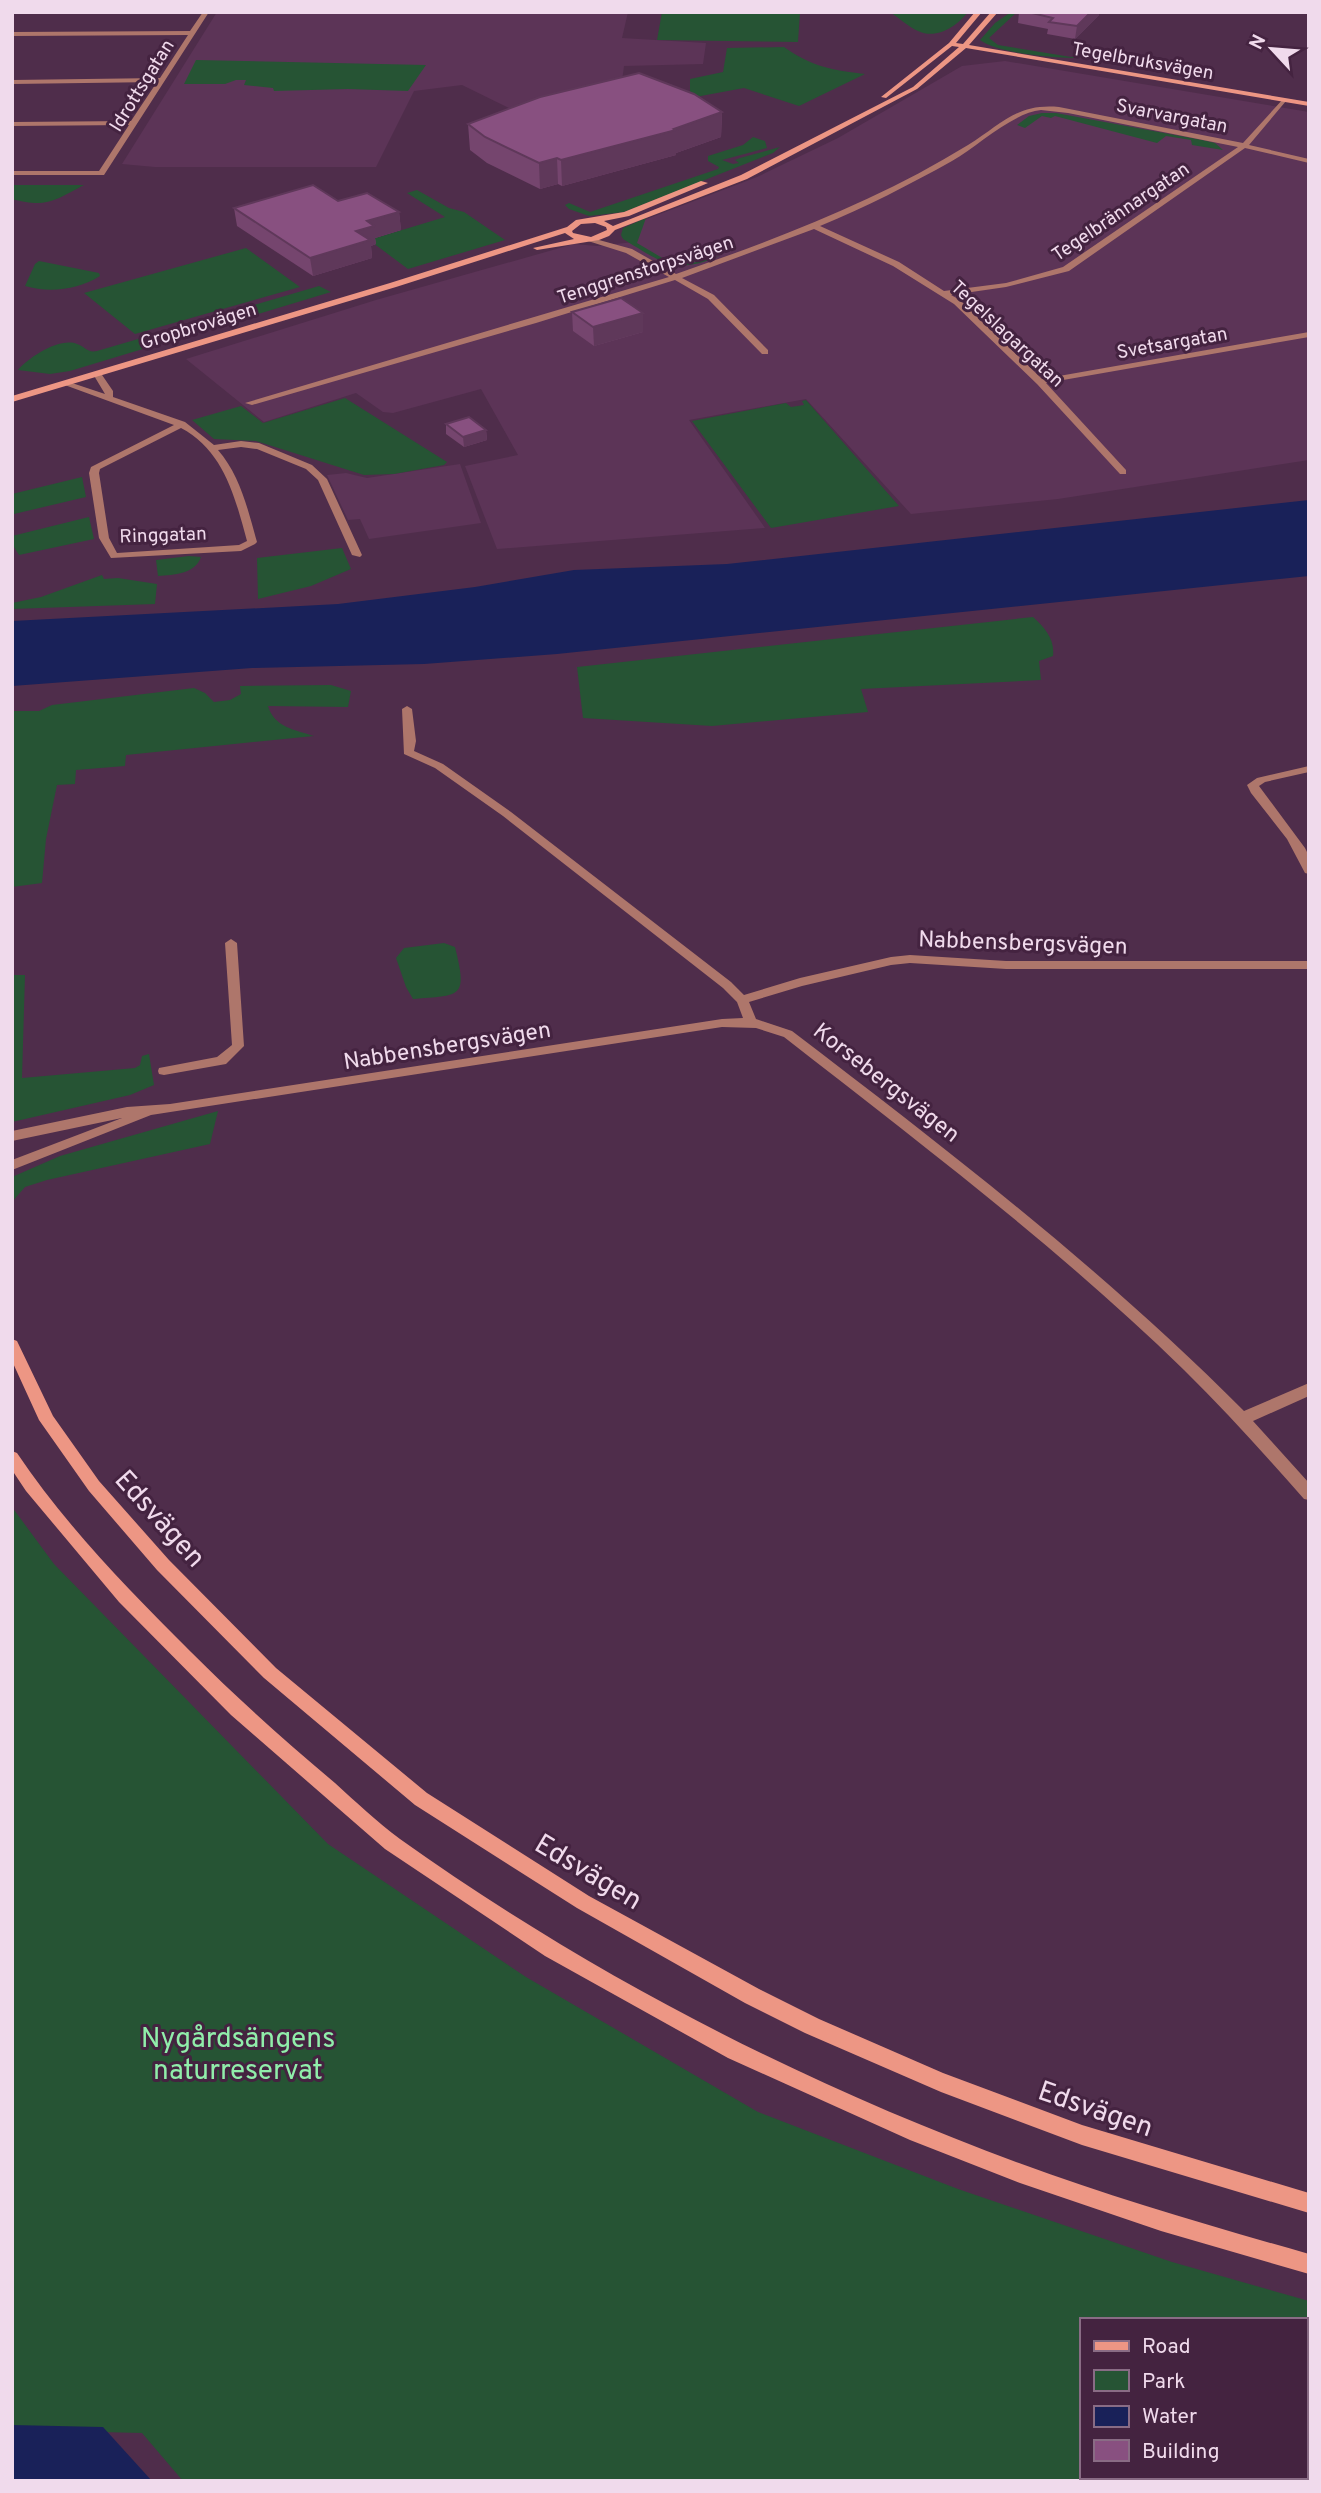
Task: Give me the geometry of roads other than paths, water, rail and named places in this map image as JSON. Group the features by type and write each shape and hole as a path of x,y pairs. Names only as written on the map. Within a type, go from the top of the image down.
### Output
{"street":[{"name":"Idrottsgatan","path":"12,173 101,173 206,12"},
{"path":"844,125 951,44 979,12"},
{"path":"611,231 744,177 915,88 965,46 995,12"},
{"path":"12,34 192,33"},
{"name":"Tegelbruksvägen","path":"951,44 1309,104"},
{"name":"Tegelbruksvägen","path":"965,46 1013,54"},
{"path":"943,66 969,55 996,53"},
{"path":"12,82 161,80"},
{"name":"Tegelbrännargatan","path":"945,293 1006,285 1066,269 1245,145 1284,100"},
{"name":"Svarvargatan","path":"1029,109 1072,112 1245,145 1309,161"},
{"name":"Tenggrenstorpsvägen","path":"249,403 679,278 814,226 921,175 1029,109"},
{"path":"12,124 135,123"},
{"path":"596,221 626,214 791,153"},
{"path":"596,221 607,225 629,251"},
{"name":"Gropbrovägen","path":"12,399 394,285 568,229 579,222 596,221"},
{"name":"Tegelslagargatan","path":"814,226 896,264 945,293 1040,382 1123,472"},
{"path":"568,229 572,236 629,251 679,278 725,309 765,352"},
{"name":"Gropbrovägen","path":"394,285 543,247 604,237 611,231"},
{"name":"Svetsargatan","path":"1040,382 1309,334"},
{"path":"97,374 109,391 109,398"},
{"name":"Ringgatan","path":"66,384 182,424 211,447 236,483 252,542 241,548 114,556 104,538 94,473 96,467 182,424"},
{"path":"211,447 241,444 259,446 309,467 322,479 357,555"},
{"path":"407,709 405,720 411,744 408,752 439,766 507,814 727,985 742,1000 751,1021"},
{"path":"1309,769 1261,780 1254,785 1255,791 1292,835 1309,870"},
{"path":"1292,835 1309,832"},
{"path":"164,1071 221,1061 238,1046 231,943"},
{"name":"Nabbensbergsvägen","path":"742,1000 800,982 910,959 1006,965 1309,965"},
{"name":"Nabbensbergsvägen","path":"12,1136 127,1112 149,1112 722,1023 751,1021"},
{"name":"Korsebergsvägen","path":"751,1021 773,1026 788,1034 1019,1213 1116,1295 1244,1418 1309,1494"},
{"name":"Nabbensbergsvägen","path":"12,1166 149,1112"},
{"name":"Edsvägen","path":"12,1345 47,1420 94,1486 163,1565 270,1673 421,1799 583,1902 752,1996 812,2026 941,2082 1082,2135 1309,2203"},
{"path":"1244,1418 1309,1389"},
{"path":"12,1457 30,1486 125,1597 237,1710 391,1843 552,1950 735,2051 917,2133 1020,2173 1161,2221 1309,2264"}],"water":[{"path":"1309,500 1309,576 557,654 424,664 252,668 12,686 12,621 338,604 475,587 574,570 727,564"},
{"path":"12,2425 103,2427 152,2481 12,2481"}],"park label":[{"name":"Nygårdsängens naturreservat","path":"238,2053"}]}
